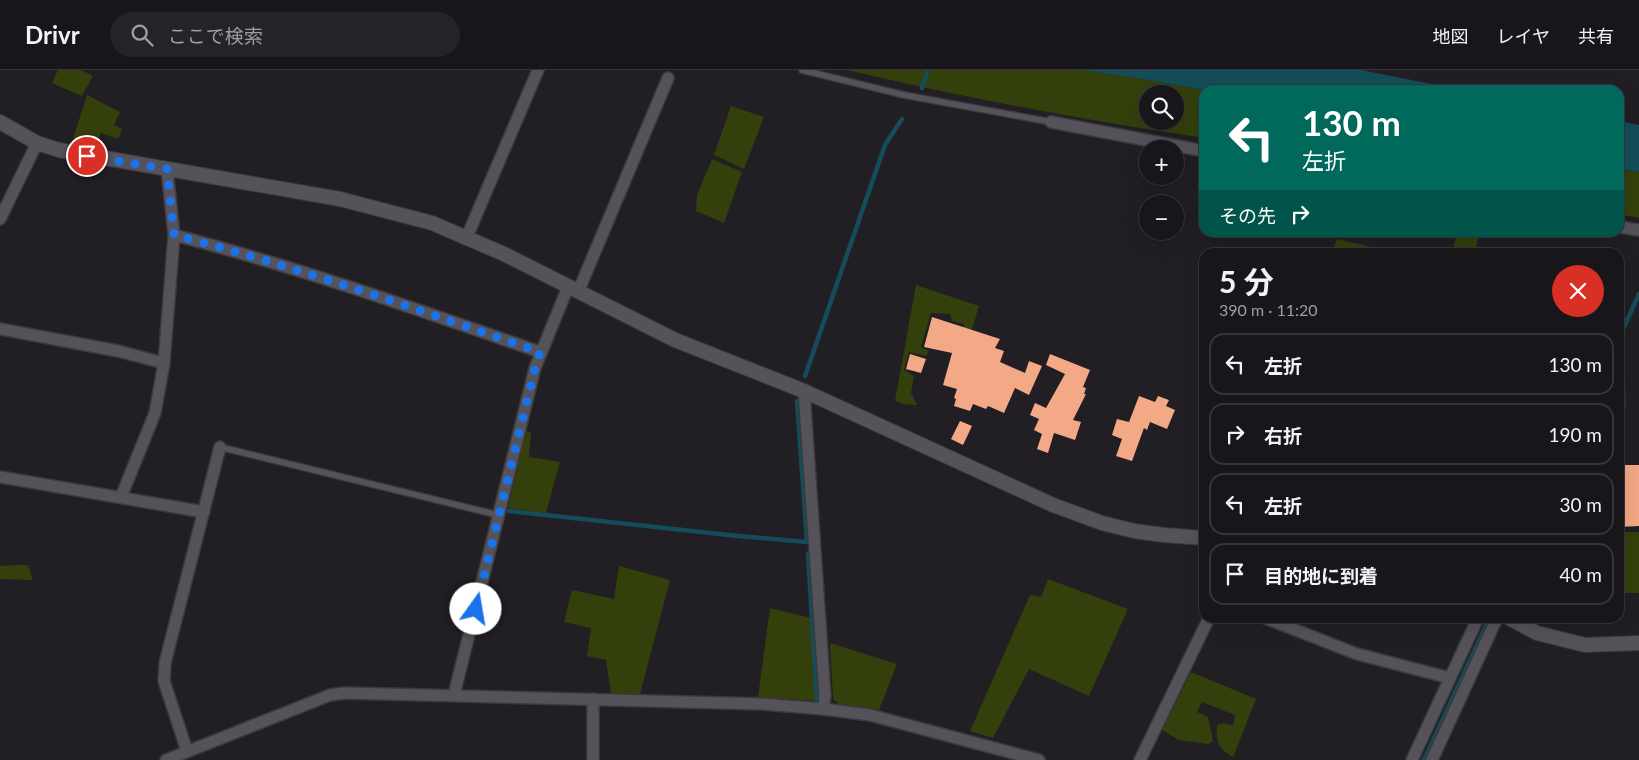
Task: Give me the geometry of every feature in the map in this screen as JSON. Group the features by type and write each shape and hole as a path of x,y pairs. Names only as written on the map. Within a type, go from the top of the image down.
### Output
{"street":[{"path":"466,238 538,70"},
{"path":"454,695 540,352 573,290 668,78"},
{"path":"0,122 37,143 59,150 340,199 432,223 504,254 674,340 804,391 963,463 991,478 1082,517 1134,531 1199,538"},
{"path":"1051,122 1199,150"},
{"path":"0,219 37,143"},
{"path":"121,497 154,413 164,363 174,235 167,169"},
{"path":"1624,228 1639,230"},
{"path":"174,235 242,253 354,288 540,352"},
{"path":"0,329 118,351 164,363"},
{"path":"804,391 825,696 823,709"},
{"path":"188,751 164,680 165,662 220,447"},
{"path":"0,477 204,512"},
{"path":"1140,760 1207,623"},
{"path":"1278,623 1357,654 1450,678"},
{"path":"1412,760 1476,623"},
{"path":"1432,760 1495,623"},
{"path":"1518,623 1537,634 1585,644 1639,643"},
{"path":"166,760 330,695 345,693 762,704 823,709 893,720 1038,760"},
{"path":"593,699 593,760"}],"lane":[{"path":"802,70 904,95 1051,122"},
{"path":"220,447 498,515"}],"green space":[{"path":"58,70 81,70 93,76 82,96 52,83"},
{"path":"847,70 1080,70 1176,85 1139,85 1139,128 1025,108"},
{"path":"1184,86 1199,89 1199,137 1153,130 1184,130"},
{"path":"87,95 120,112 114,125 122,129 118,139 101,133 96,147 72,142"},
{"path":"731,106 764,117 744,169 714,155"},
{"path":"712,159 742,172 724,223 696,211 697,195"},
{"path":"1624,169 1639,172 1639,218 1624,215"},
{"path":"1456,237 1478,237 1476,248 1453,248"},
{"path":"1337,239 1376,248 1334,248"},
{"path":"916,285 979,306 965,352 958,350 964,324 952,321 950,314 931,313 921,347 929,351 926,356 909,352 904,370 914,376 911,393 917,405 903,404 895,401"},
{"path":"1624,351 1626,408 1624,408"},
{"path":"526,431 531,432 529,457 560,462 546,513 508,508"},
{"path":"1624,532 1639,532 1639,593 1624,593"},
{"path":"28,565 33,580 0,579 0,566"},
{"path":"619,566 670,580 640,694 611,693 606,660 587,656 591,628 564,622 572,590 614,599"},
{"path":"1048,579 1128,609 1089,696 1029,669 993,738 970,731 1030,595 1041,597"},
{"path":"770,608 811,618 816,701 758,697"},
{"path":"830,643 897,664 879,710 839,704 833,699"},
{"path":"1191,672 1256,699 1233,757 1219,745 1217,725 1224,723 1233,726 1235,715 1202,702 1197,712 1208,717 1213,741 1208,744 1179,740 1162,730"}],"water":[{"path":"1080,70 1361,70 1437,85 1199,85 1199,89"},
{"path":"1624,122 1639,125 1639,172 1624,169"}],"building":[{"path":"932,317 1000,339 995,348 1004,351 1000,362 1025,373 1029,361 1042,366 1029,395 1015,388 1004,413 988,406 986,409 973,404 970,411 954,406 957,389 943,385 952,353 924,347"},
{"path":"910,354 926,359 921,373 906,369"},
{"path":"1050,354 1090,370 1083,387 1086,388 1084,394 1086,394 1073,420 1081,422 1075,440 1054,433 1048,453 1037,449 1042,434 1034,430 1039,419 1030,415 1035,403 1046,408 1065,374 1046,365"},
{"path":"1139,396 1155,402 1158,396 1169,400 1166,406 1175,410 1167,429 1150,422 1147,430 1144,428 1132,461 1116,456 1122,439 1112,435 1117,419 1129,422"},
{"path":"960,421 972,426 963,445 951,439"},
{"path":"1624,465 1639,465 1639,526 1624,527"}],"waterway":[{"path":"922,88 928,70"},
{"path":"805,376 885,145 902,119"},
{"path":"1624,327 1639,294"},
{"path":"509,511 807,542 797,401"},
{"path":"808,554 817,701"},
{"path":"1424,760 1487,623"}],"route":[{"path":"87,156 167,169 174,235 242,253 354,288 540,352 476,609"}]}
